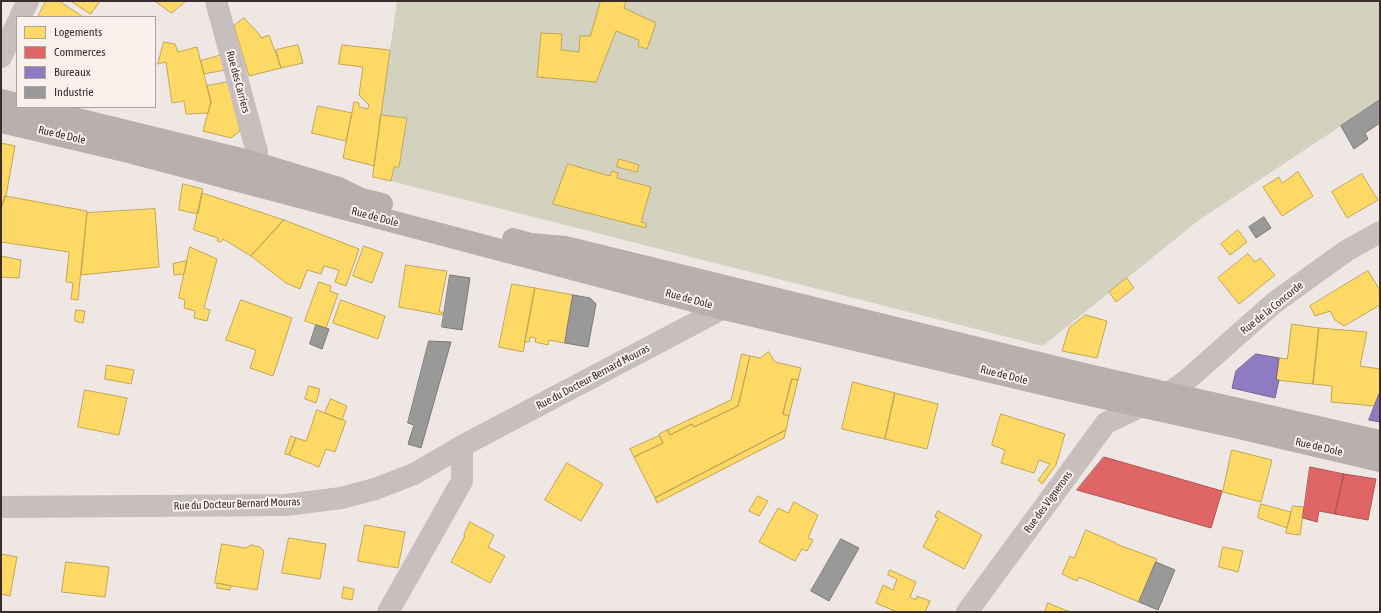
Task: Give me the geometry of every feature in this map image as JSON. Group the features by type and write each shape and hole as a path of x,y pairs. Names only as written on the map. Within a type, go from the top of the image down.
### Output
{"main road":[{"path":"1,100 16,104"},
{"name":"Rue de Dole","path":"32,108 253,162 339,188 361,199 531,244 565,247 1169,393 1380,441"},
{"name":"Rue de Dole","path":"1,122 129,152 724,309 1141,407 1380,461"}],"street":[{"path":"20,16 28,1"},
{"name":"Rue des Carriers","path":"216,1 257,152 253,162"},
{"path":"1,57 16,26"},
{"path":"129,152 138,145 237,170 250,167 253,162"},
{"name":"Rue de la Concorde","path":"1141,407 1169,393 1188,379 1274,303 1346,251 1380,232"},
{"name":"Rue du Docteur Bernard Mouras","path":"1,507 286,505 341,498 375,489 414,474 462,446 736,302 749,300 804,306"},
{"name":"Rue des Vignerons","path":"968,612 1106,423 1141,407"},
{"path":"388,612 462,481 462,446"}],"green space":[{"path":"397,1 1380,1 1380,100 1199,220 1043,346 391,181 394,167 399,167 407,119 381,115"}],"building: Logements":[{"path":"46,1 59,1 82,16 38,16"},
{"path":"71,1 100,1 91,14"},
{"path":"155,1 186,1 172,13"},
{"path":"601,1 626,1 624,8 656,23 647,49 638,46 639,40 616,31 596,82 537,77 541,33 562,34 561,50 579,52 580,36 590,36"},
{"path":"244,18 261,38 269,35 281,68 249,76 234,26"},
{"path":"164,42 175,44 178,52 197,47 211,102 208,113 186,114 184,101 172,103 166,62 158,64"},
{"path":"298,45 303,63 281,68 276,50"},
{"path":"342,45 390,50 374,166 343,158 354,102 359,103 359,107 368,109 369,105 359,95 363,67 339,64"},
{"path":"222,55 225,70 204,74 201,61"},
{"path":"228,82 240,131 231,138 203,131 211,102 207,86"},
{"path":"318,106 352,113 346,141 312,133"},
{"path":"381,115 407,118 399,167 394,167 391,181 373,177"},
{"path":"1,143 15,146 6,196 1,208"},
{"path":"619,159 639,165 637,172 617,167"},
{"path":"568,164 610,176 612,171 618,173 617,178 651,187 641,222 646,223 646,228 553,204"},
{"path":"1298,172 1313,196 1282,216 1263,187 1279,177 1282,183"},
{"path":"1362,174 1378,200 1347,218 1332,192"},
{"path":"183,184 203,189 198,214 179,210"},
{"path":"202,193 284,220 251,256 223,239 221,242 217,241 218,238 194,230"},
{"path":"5,196 87,211 78,300 71,299 73,283 66,282 69,252 1,242 1,209"},
{"path":"155,209 159,267 81,275 87,213"},
{"path":"284,220 359,249 346,286 335,282 339,270 324,266 321,274 307,270 300,289 286,283 251,256"},
{"path":"1238,230 1247,242 1230,255 1221,244"},
{"path":"364,246 383,253 372,283 353,276"},
{"path":"190,247 217,259 204,308 210,310 207,321 194,318 195,311 184,308 185,300 179,298"},
{"path":"1248,254 1255,262 1260,258 1275,275 1239,304 1218,278"},
{"path":"1,256 21,260 19,278 1,277"},
{"path":"187,261 184,274 174,275 173,264"},
{"path":"406,265 447,271 439,312 442,312 442,315 399,307"},
{"path":"1368,271 1380,290 1380,305 1344,326 1335,320 1330,311 1315,316 1310,306"},
{"path":"1127,278 1134,288 1116,302 1109,292"},
{"path":"319,282 331,286 330,291 338,294 326,328 305,321"},
{"path":"512,284 535,288 523,352 499,347"},
{"path":"535,288 573,295 565,343 549,340 548,345 535,342 536,338 530,337 529,342 525,342"},
{"path":"241,300 292,318 273,376 250,368 256,350 226,340"},
{"path":"341,300 385,316 378,339 333,323"},
{"path":"76,310 85,311 83,323 75,321"},
{"path":"1086,315 1107,321 1097,358 1062,351 1069,328"},
{"path":"1292,324 1319,328 1313,384 1276,380 1279,358 1287,359"},
{"path":"1319,328 1367,332 1360,366 1380,369 1380,392 1374,406 1331,402 1332,386 1313,384"},
{"path":"769,352 775,362 801,368 798,380 792,379 783,414 789,416 786,430 655,498 634,457 663,443 659,434 667,430 670,435 692,424 694,427 738,406 750,356 760,358"},
{"path":"742,354 750,356 738,406 694,427 692,424 670,435 667,430 731,400"},
{"path":"107,365 134,370 131,384 105,379"},
{"path":"792,379 798,380 789,416 783,414"},
{"path":"853,382 895,393 885,439 842,429"},
{"path":"309,386 320,389 316,403 305,399"},
{"path":"85,390 127,398 119,435 78,427"},
{"path":"895,393 938,404 927,449 885,439"},
{"path":"331,399 347,406 342,420 325,413"},
{"path":"317,410 346,421 335,452 326,449 319,467 289,455 296,438 306,441"},
{"path":"1001,414 1065,434 1056,465 1042,484 1038,480 1050,464 1039,460 1034,473 1001,463 1005,450 992,445"},
{"path":"786,430 784,438 657,503 655,498"},
{"path":"291,436 296,438 289,455 285,454"},
{"path":"659,436 663,443 634,457 630,449"},
{"path":"1232,450 1272,460 1261,502 1223,492"},
{"path":"567,463 603,484 581,521 545,500"},
{"path":"758,496 768,501 759,516 749,511"},
{"path":"794,502 818,515 808,538 813,540 807,551 802,549 795,561 759,542 778,508 788,513"},
{"path":"1261,504 1291,512 1287,528 1258,518"},
{"path":"1293,506 1304,507 1300,535 1286,533"},
{"path":"938,511 982,535 964,569 923,547 938,518 935,517"},
{"path":"470,522 494,535 488,547 505,556 490,583 451,562 465,536 464,535"},
{"path":"365,525 405,532 398,568 358,561"},
{"path":"1086,530 1116,544 1157,559 1139,602 1079,577 1077,581 1062,574 1070,556 1074,558"},
{"path":"289,538 326,544 320,579 282,573"},
{"path":"222,544 246,548 251,545 260,547 264,551 257,590 215,583"},
{"path":"1223,547 1243,551 1238,572 1219,567"},
{"path":"1,554 17,557 10,596 1,594"},
{"path":"66,562 109,567 105,597 62,592"},
{"path":"890,570 916,582 910,597 916,600 917,596 930,601 925,612 897,612 876,603 883,585 893,590 897,579 888,575"},
{"path":"218,583 231,586 230,590 217,588"},
{"path":"344,587 354,589 352,600 342,598"},
{"path":"1048,603 1070,612 1045,612"}],"building: Commerces":[{"path":"1104,457 1222,491 1211,528 1077,490"},
{"path":"1310,467 1344,474 1335,514 1319,511 1317,522 1303,518"},
{"path":"1344,474 1376,479 1368,520 1335,514"}],"building: Bureaux":[{"path":"1256,354 1279,358 1276,380 1279,380 1275,398 1232,388 1236,371"},
{"path":"1380,392 1380,422 1369,420"}],"building: Industrie":[{"path":"1380,100 1380,123 1365,133 1368,139 1354,149 1341,126"},
{"path":"1264,217 1271,228 1256,238 1249,227"},
{"path":"450,275 470,278 462,330 442,327"},
{"path":"573,295 590,298 596,304 588,347 565,343"},
{"path":"316,325 329,329 322,349 310,344"},
{"path":"429,341 451,342 421,448 408,444 414,425 408,423"},
{"path":"841,539 859,548 829,601 811,591"},
{"path":"1156,562 1175,570 1158,610 1139,602"}]}
